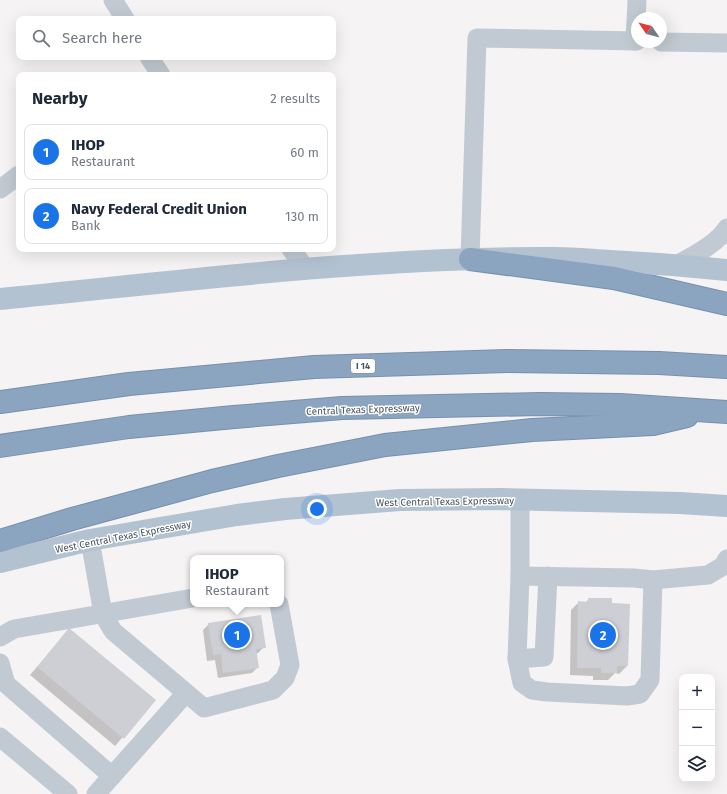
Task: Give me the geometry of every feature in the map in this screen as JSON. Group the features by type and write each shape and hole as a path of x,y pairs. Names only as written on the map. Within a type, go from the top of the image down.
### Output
{"highway":[{"path":"470,259 614,278 727,304"},
{"name":"I 14","path":"0,402 128,384 314,367 507,361 659,363 727,367"},
{"name":"Central Texas Expressway","path":"0,446 129,427 234,416 342,408 540,404 620,405 719,411"},
{"path":"0,541 72,519 212,481 278,466 385,445 532,430 653,424 719,411"}],"main road":[{"path":"0,299 306,269 470,259 557,258 676,265 727,270"},
{"name":"West Central Texas Expressway","path":"0,562 90,540 237,515 285,509 400,500 520,499 680,503 727,506"}],"street":[{"path":"113,0 123,16"},
{"path":"637,0 637,12"},
{"path":"470,259 477,38 631,41"},
{"path":"667,42 727,43"},
{"path":"0,189 16,177"},
{"path":"676,265 693,257 708,246 727,228"},
{"path":"293,252 306,269"},
{"path":"520,499 520,576 517,658 522,683 532,690 619,696 640,694 650,680 653,580"},
{"path":"90,540 103,614 113,631 204,708 273,690 285,678 290,665 280,607"},
{"path":"520,576 634,578 653,580 708,575 722,566 727,559"},
{"path":"517,658 544,658 548,576"},
{"path":"0,637 14,629 190,599"},
{"path":"0,663 6,684 112,776"},
{"path":"96,794 186,693"},
{"path":"0,737 68,794"}],"building":[{"path":"588,598 612,598 612,603 630,604 628,666 617,666 617,673 601,673 601,668 577,668 578,601 588,602"},
{"path":"261,615 266,648 256,649 259,668 223,673 221,654 213,655 208,623"},
{"path":"69,628 156,700 124,739 37,667"}],"place":[{"name":"IHOP","path":"237,635"},
{"name":"Navy Federal Credit Union","path":"603,635"}]}
